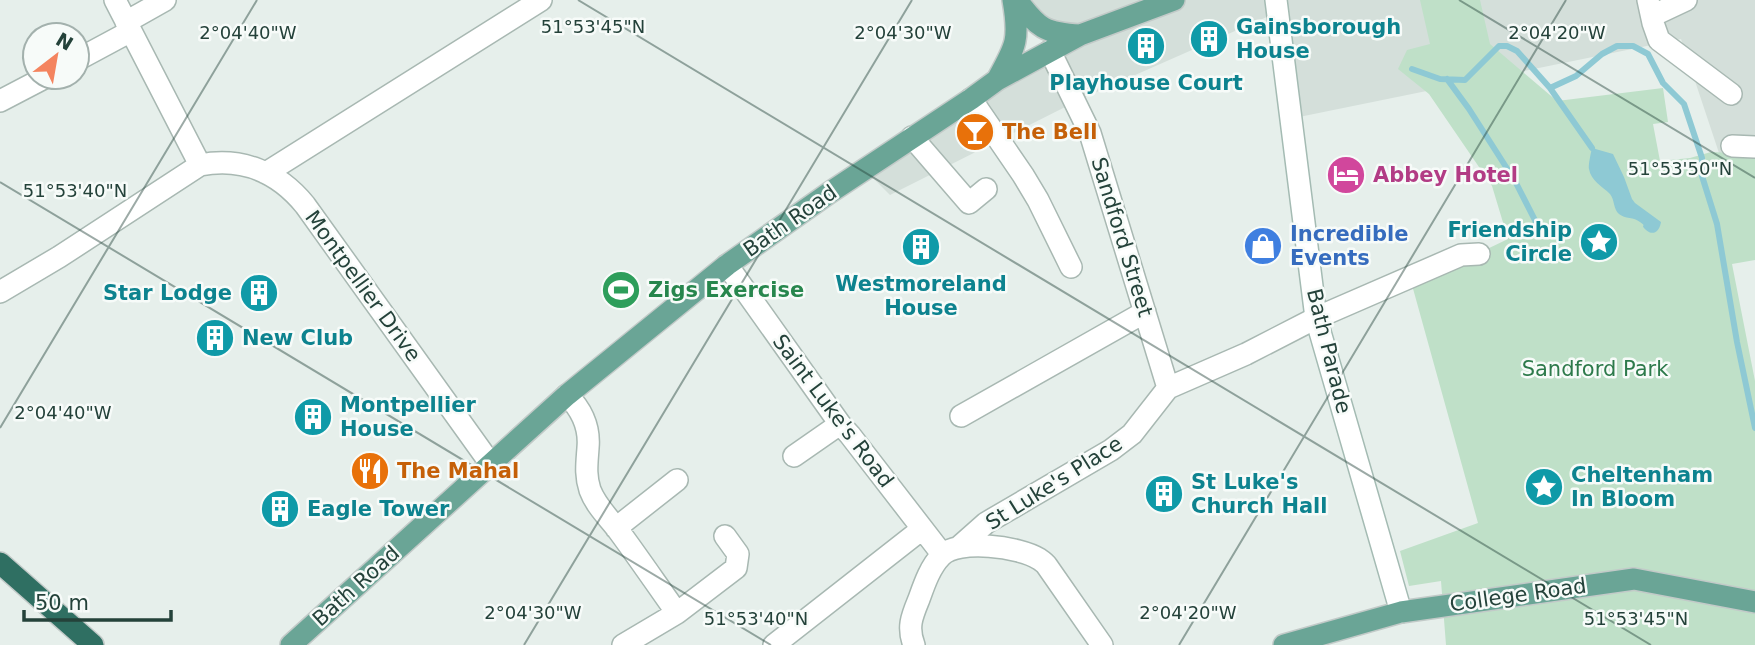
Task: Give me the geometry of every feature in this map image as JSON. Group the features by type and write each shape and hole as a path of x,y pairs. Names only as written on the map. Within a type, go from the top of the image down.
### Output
{"highway":[{"path":"0,563 93,645"}],"main road":[{"path":"1015,0 1042,28 1059,34 1080,35"},
{"path":"997,80 1014,50 1018,26 1015,0"},
{"name":"Bath Road","path":"293,644 567,394 727,265 997,80 1080,35 1174,0"},
{"name":"College Road","path":"1284,645 1402,611 1634,579 1755,602"}],"street":[{"path":"0,292 200,165 115,0"},
{"path":"91,51 165,0"},
{"path":"266,173 541,0"},
{"name":"Bath Parade","path":"1276,0 1316,317 1402,611"},
{"path":"1686,0 1650,8 1659,40 1731,94"},
{"name":"Sandford Street","path":"1050,51 1090,133 1168,388"},
{"path":"0,102 21,91"},
{"path":"971,99 1038,200 1071,267"},
{"path":"912,137 969,203 986,189"},
{"path":"1732,146 1755,147"},
{"name":"Montpellier Drive","path":"200,165 216,162 251,166 288,187 305,205 491,463"},
{"name":"St Luke's Place","path":"914,645 910,634 912,617 930,572 951,550 986,523 1124,441 1168,388 1246,354 1316,317 1461,255 1479,254"},
{"name":"Saint Luke's Road","path":"727,265 840,425 922,528 951,550"},
{"path":"961,416 1145,312"},
{"path":"567,394 579,410 587,429 589,439 586,470 590,492 677,613"},
{"path":"794,456 840,425"},
{"path":"616,528 677,480"},
{"path":"774,645 922,528"},
{"path":"623,645 677,613 736,568 738,554 725,536"},
{"path":"951,550 999,547 1039,559 1047,566 1102,645"}],"shaded area":[{"path":"1027,0 1755,0 1755,161 1722,162 1681,39 1299,117 1269,16 1083,98 890,195 872,177 1047,41"}],"green space":[{"name":"Sandford Park","path":"1420,0 1480,0 1490,44 1557,101 1663,88 1668,122 1653,124 1660,161 1690,158 1711,152 1755,154 1755,260 1732,264 1755,381 1755,645 1446,645 1441,581 1409,586 1400,551 1478,523 1412,285 1508,239 1492,186 1429,94 1398,69 1407,50 1430,44"}],"water":[{"path":"1592,148 1613,154 1632,199 1661,222 1656,232 1649,232 1638,220 1624,217 1617,212 1610,194 1590,173"}],"waterway":[{"path":"1412,69 1440,79 1465,80 1499,46 1507,46 1517,51 1550,88 1576,76 1602,54 1617,46 1633,46 1648,54 1663,83 1684,104 1702,158 1702,176 1717,224 1755,428"},
{"path":"1447,79 1515,181 1542,234"},
{"path":"1550,88 1592,148"}],"place":[{"name":"Gainsborough House","path":"1209,39"},
{"name":"Playhouse Court","path":"1146,46"},
{"name":"The Bell","path":"975,132"},
{"name":"Abbey Hotel","path":"1346,175"},
{"name":"Friendship Circle","path":"1599,242"},
{"name":"Incredible Events","path":"1263,246"},
{"name":"Westmoreland House","path":"921,247"},
{"name":"Zigs Exercise","path":"621,290"},
{"name":"Star Lodge","path":"259,293"},
{"name":"New Club","path":"215,338"},
{"name":"Montpellier House","path":"313,417"},
{"name":"The Mahal","path":"370,471"},
{"name":"Cheltenham In Bloom","path":"1544,487"},
{"name":"St Luke's Church Hall","path":"1164,494"},
{"name":"Eagle Tower","path":"280,509"}]}
